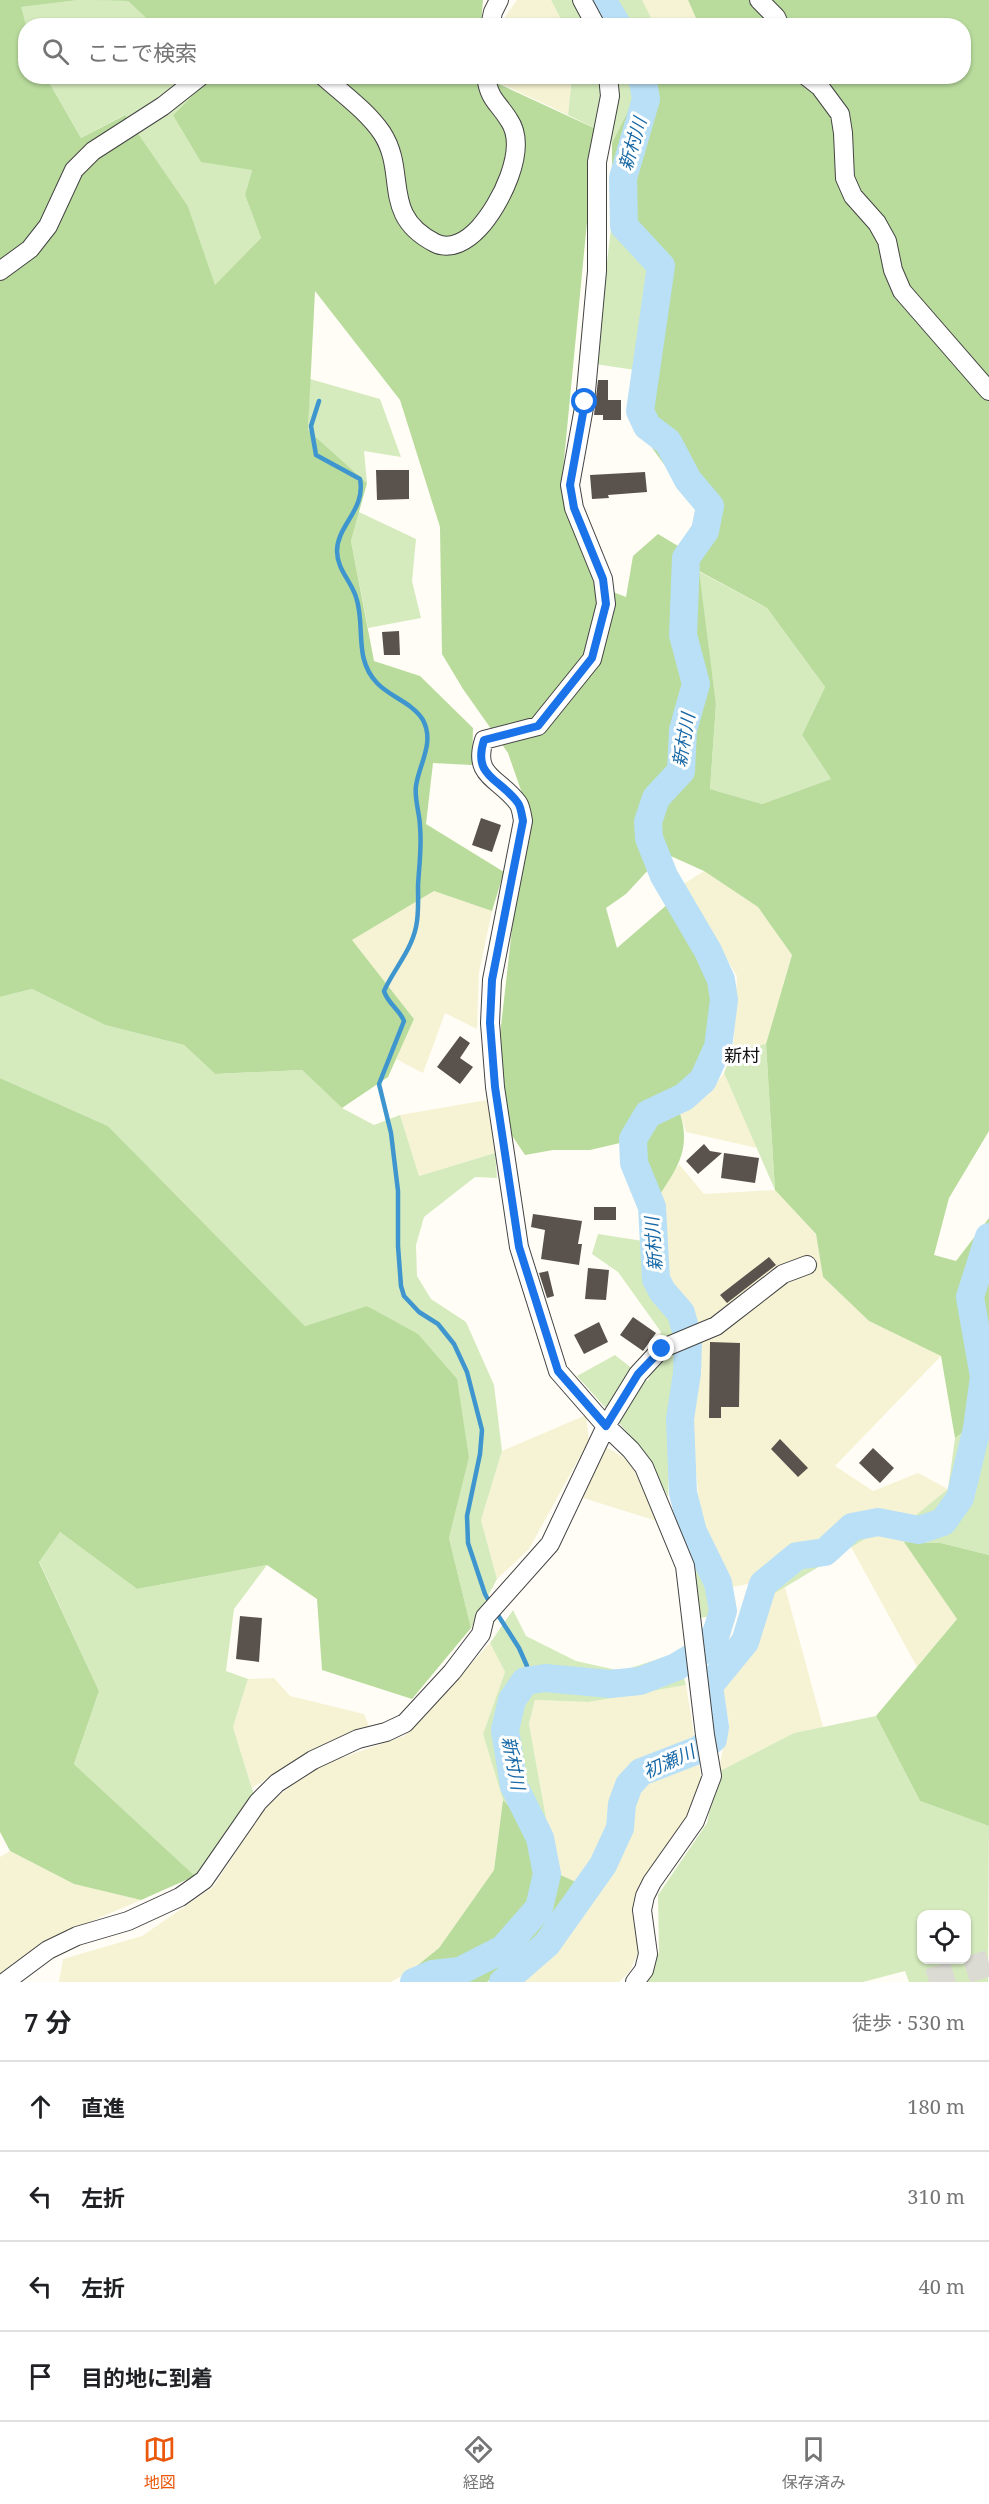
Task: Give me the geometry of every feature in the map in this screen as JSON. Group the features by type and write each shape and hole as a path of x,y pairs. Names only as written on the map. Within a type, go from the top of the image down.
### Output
{"street":[{"path":"492,18 499,0"},
{"path":"582,0 592,18"},
{"path":"759,0 776,18"},
{"path":"0,271 30,249 48,226 74,170 93,151 163,106 191,84"},
{"path":"332,84 372,120 383,135 391,151 397,196 402,211 420,235 439,245 455,246 477,230 494,209 514,163 517,140 510,120 494,103 488,84"},
{"path":"609,84 610,96 597,162 597,271 585,402 570,485 574,508 603,579 606,604 592,658 538,726 484,740 480,754 484,770 520,804 523,821 492,980 490,1023 495,1087 519,1247 558,1371 606,1426 632,1450 644,1467 685,1566 712,1776 695,1821 652,1882 645,1896 642,1910 648,1954 644,1970 635,1982"},
{"path":"816,84 840,114 845,178 853,196 877,223 887,241 893,270 902,291 989,391"},
{"path":"4,1982 48,1950 77,1936 128,1921 180,1897 204,1880 258,1803 277,1783 313,1761 358,1739 386,1732 405,1723 452,1672 481,1635 485,1617 550,1544 606,1426 638,1374 662,1349 716,1326 783,1274 807,1265"}],"shaded area":[{"path":"517,0 551,0 560,18 504,18"},
{"path":"642,0 688,0 696,18 651,18"},
{"path":"501,84 571,84 568,115"},
{"path":"704,871 758,907 792,955 766,1044 733,1050 737,976 682,885"},
{"path":"434,891 492,911 479,972 477,1029 445,1013 423,1073 396,1059 414,1019 352,940"},
{"path":"724,1073 757,1148 686,1132 680,1113 708,1095"},
{"path":"487,1100 495,1153 419,1176 400,1115"},
{"path":"679,1164 704,1194 775,1190 816,1234 823,1277 869,1321 941,1356 835,1466 873,1491 918,1473 948,1489 917,1515 848,1517 824,1543 791,1544 753,1583 733,1587 701,1526 691,1415 702,1332 667,1272 659,1196"},
{"path":"586,1415 589,1440 529,1549 497,1579 481,1520 502,1451"},
{"path":"606,1447 630,1461 657,1521 580,1497"},
{"path":"875,1533 904,1542 957,1619 917,1667 851,1547"},
{"path":"785,1587 823,1727 794,1733 718,1772 729,1723 722,1686 751,1647 772,1595"},
{"path":"490,1643 505,1672 483,1734 503,1800 494,1870 439,1948 413,1969 391,1982 59,1982 63,1959 142,1936 213,1887 266,1806 313,1768 404,1736"},
{"path":"274,1678 290,1696 364,1714 369,1726 303,1755 252,1788 233,1727 248,1679"},
{"path":"686,1685 701,1778 689,1817 634,1908 638,1953 630,1971 619,1982 518,1982 547,1958 593,1890 556,1873 529,1724 535,1700 589,1702"},
{"path":"10,1851 74,1884 141,1900 47,1940 0,1973 0,1857"}],"green space":[{"path":"0,0 79,0 21,7 24,18 18,18 18,84 50,84 81,138 125,115 188,206 215,285 261,238 245,195 252,170 201,162 173,115 204,84 499,84 596,129 561,491 595,585 626,597 633,556 658,534 683,549 698,511 642,434 629,408 651,272 612,220 612,143 642,84 971,84 971,18 696,18 688,0 989,0 989,1131 949,1198 934,1255 956,1261 989,1218 989,1353 978,1360 986,1416 955,1438 941,1356 869,1321 823,1277 816,1234 775,1190 766,1044 792,955 758,907 704,871 664,853 626,894 606,908 617,948 669,903 699,937 722,989 716,1040 692,1079 633,1114 620,1143 590,1150 553,1150 525,1155 511,1134 499,1044 513,920 531,819 508,753 463,689 442,654 440,527 400,400 315,291 308,430 367,483 351,541 374,661 420,676 473,728 472,765 433,763 426,824 504,872 492,911 434,891 352,940 414,1019 388,1077 342,1108 302,1070 215,1074 184,1045 105,1025 32,989 0,997","holes":["699,571 767,608 825,687 802,735 831,779 762,804 710,789 716,704"]},
{"path":"79,0 128,1 147,18 24,18 20,7"},
{"path":"79,0 483,0 482,18 146,18 128,1"},
{"path":"551,0 642,0 651,18 560,18"},
{"path":"50,84 204,84 173,115 252,170 245,195 261,238 215,286 188,206 124,115 81,138"},
{"path":"571,84 642,84 612,143 596,129 568,115"},
{"path":"612,220 651,272 635,370 595,364"},
{"path":"310,379 380,399 401,457 364,451 367,483 308,430"},
{"path":"359,512 416,539 412,581 421,618 368,628 351,541"},
{"path":"698,571 767,608 825,687 802,735 831,779 762,804 710,789 716,704"},
{"path":"32,989 105,1025 184,1045 215,1074 302,1070 342,1108 374,1125 400,1115 419,1176 495,1153 497,1178 475,1177 424,1217 416,1245 417,1276 431,1299 466,1322 494,1385 502,1451 481,1520 497,1579 471,1628 449,1538 469,1458 368,1306 305,1326 108,1126 0,1078 0,997"},
{"path":"766,1044 775,1190 724,1073 733,1050"},
{"path":"0,1078 108,1126 305,1326 367,1306 418,1334 457,1379 469,1458 449,1538 471,1628 412,1699 322,1670 317,1599 267,1565 137,1589 60,1532 39,1562 99,1691 74,1764 195,1876 141,1900 74,1884 10,1851 0,1832"},
{"path":"680,1113 684,1137 681,1157 659,1196 639,1158 653,1120"},
{"path":"598,1234 643,1241 649,1280 675,1318 680,1337 672,1401 668,1497 643,1450 577,1376 615,1355 648,1381 661,1332 618,1272 592,1254"},
{"path":"989,1353 989,1555 941,1543 904,1542 875,1533 772,1595 751,1647 722,1686 703,1683 736,1629 753,1583 791,1543 824,1542 848,1517 916,1515 948,1489 955,1438 986,1416 978,1360"},
{"path":"60,1532 137,1589 267,1565 234,1609 226,1671 248,1679 233,1727 254,1795 195,1876 74,1764 99,1691 39,1561"},
{"path":"684,1532 707,1582 712,1616 699,1618 679,1535"},
{"path":"904,1542 941,1543 989,1555 989,1826 920,1801 876,1716 957,1619"},
{"path":"513,1610 526,1636 576,1661 621,1671 677,1653 686,1685 589,1702 535,1700 529,1724 556,1873 541,1866 528,1825 503,1800 483,1734 505,1672 490,1643"},
{"path":"876,1716 920,1801 989,1826 988,1982 909,1982 905,1971 863,1982 648,1982 659,1952 658,1895 707,1823 718,1772 794,1733"},
{"path":"503,1800 528,1825 541,1866 578,1883 544,1937 487,1982 418,1982 413,1969 439,1948 494,1870"}],"building":[{"path":"598,380 608,380 608,400 621,400 621,420 603,420 603,415 594,415"},
{"path":"376,470 409,470 409,499 377,500"},
{"path":"645,472 647,492 608,495 609,498 592,499 590,475"},
{"path":"399,631 400,655 384,655 382,632"},
{"path":"481,818 501,825 492,852 472,845"},
{"path":"460,1036 470,1043 460,1058 473,1067 460,1084 437,1067"},
{"path":"704,1144 710,1151 722,1153 698,1174 686,1161"},
{"path":"724,1153 759,1158 755,1183 721,1178"},
{"path":"594,1207 616,1207 616,1220 594,1220"},
{"path":"533,1214 582,1221 578,1244 582,1244 579,1265 541,1259 545,1230 531,1227"},
{"path":"769,1257 776,1265 727,1303 720,1295"},
{"path":"588,1268 609,1270 606,1300 585,1299"},
{"path":"548,1271 554,1296 547,1298 539,1273"},
{"path":"633,1317 656,1333 643,1351 620,1335"},
{"path":"599,1322 608,1342 584,1354 574,1335"},
{"path":"710,1342 740,1343 739,1407 721,1407 721,1418 709,1418"},
{"path":"780,1439 808,1468 798,1477 771,1449"},
{"path":"873,1448 894,1468 880,1483 859,1463"},
{"path":"240,1616 262,1618 259,1662 236,1659"}],"waterway":[{"name":"新村川","path":"602,0 613,18"},
{"name":"新村川","path":"414,1982 433,1974 460,1971 503,1949 539,1908 547,1874 540,1838 514,1786 505,1730 512,1700 525,1681 545,1678 610,1684 640,1681 676,1667 701,1652 716,1634 723,1611 718,1583 693,1532 683,1493 680,1419 687,1373 688,1339 681,1313 662,1291 656,1279 652,1207 634,1163 633,1139 648,1114 684,1097 703,1080 718,1047 724,1000 721,980 708,951 664,876 649,838 648,822 656,798 681,771 683,730 696,684 683,635 686,558 705,531 710,506 688,480 668,442 647,426 640,411 661,266 624,226 623,178 646,99 643,84"},
{"path":"319,401 311,426 316,455 360,479 359,500 341,533 337,551 339,564 354,591 359,608 365,663 377,683 419,714 426,729 427,745 416,791 421,841 417,922 414,936 384,991 404,1021 379,1084 391,1133 398,1191 401,1286 404,1296 419,1312 438,1324 454,1344 467,1372 482,1430 480,1454 467,1516 468,1543 491,1605"},
{"name":"初瀬川","path":"503,1982 547,1944 603,1865 620,1828 622,1804 629,1785 641,1772 698,1750 713,1739 715,1727 709,1686 745,1642 763,1584 797,1556 825,1552 852,1527 878,1522 919,1530 943,1522 960,1498 977,1428 984,1377 970,1297 989,1237"},
{"path":"496,1612 519,1648 527,1666 525,1681"}],"tunnel":[{"path":"929,1982 989,1963"}],"district":[{"name":"新村","path":"742,1056"}],"route":[{"path":"585,402 570,485 574,508 603,579 606,604 592,658 538,726 484,740 480,754 484,770 520,804 523,821 492,980 490,1023 495,1087 519,1247 558,1371 606,1426 638,1374 662,1349"}]}
